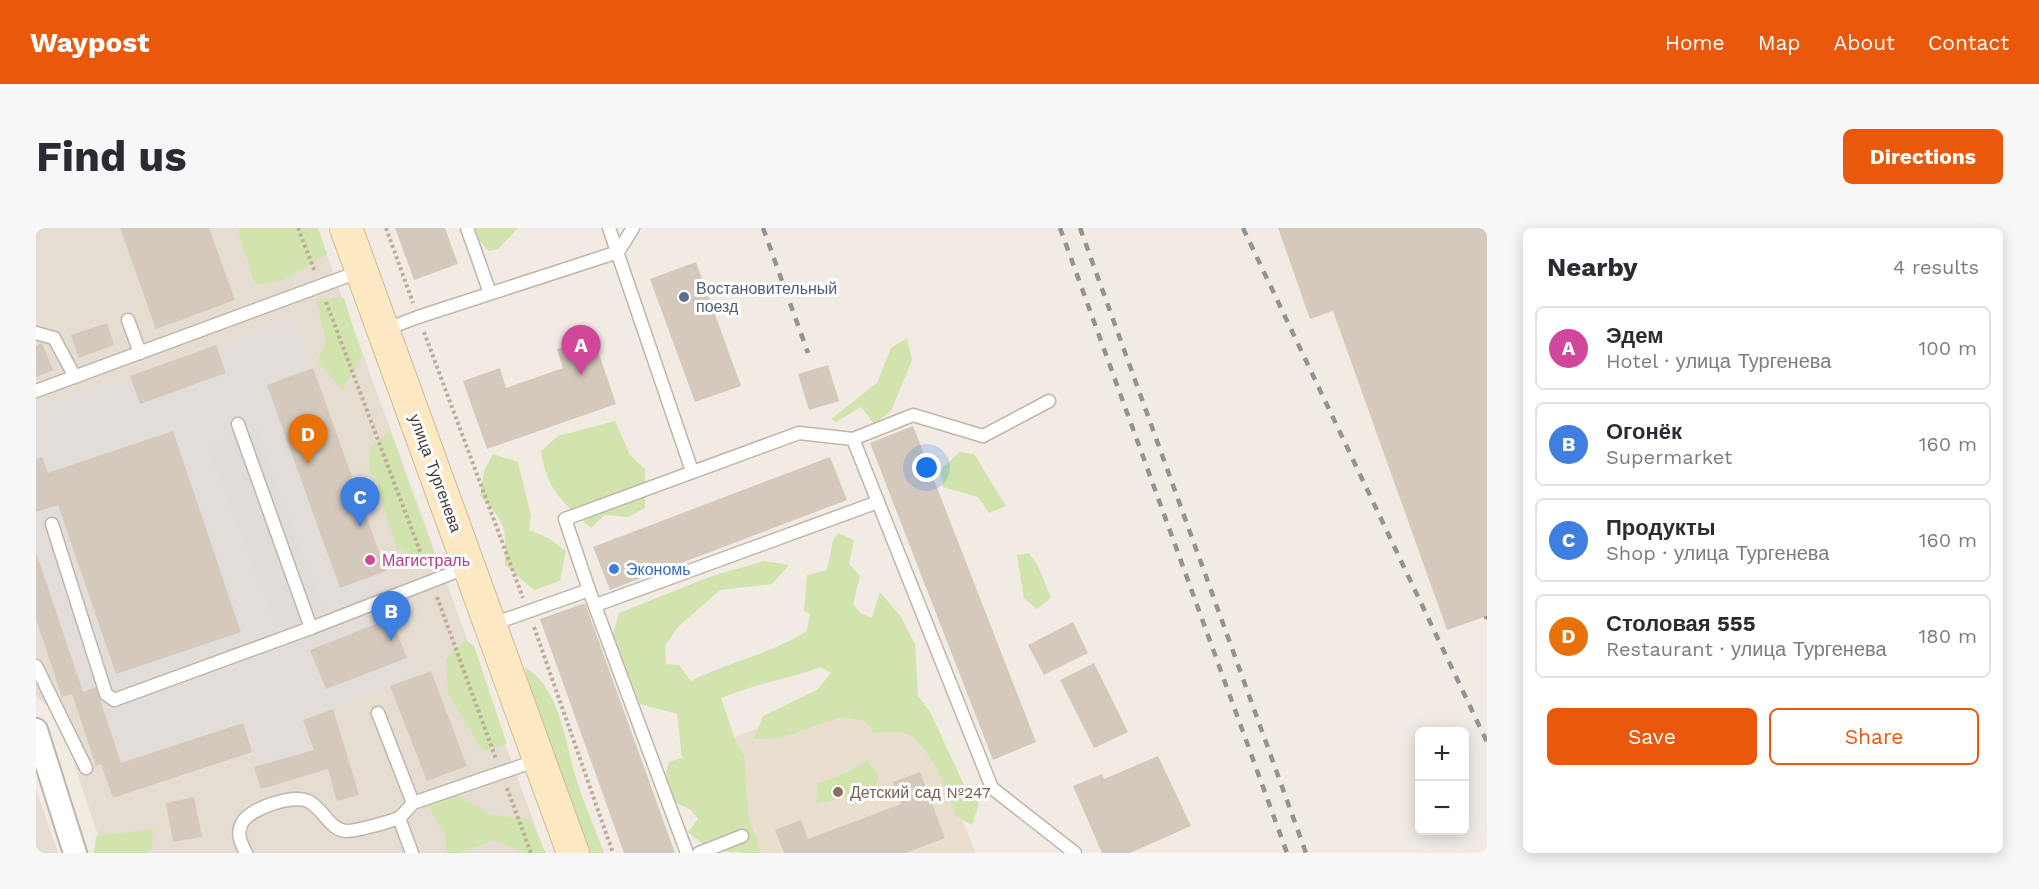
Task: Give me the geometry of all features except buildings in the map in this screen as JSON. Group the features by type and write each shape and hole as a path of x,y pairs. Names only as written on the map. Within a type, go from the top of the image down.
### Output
{"main road":[{"name":"улица Тургенева","path":"346,228 573,853"}],"street":[{"path":"36,729 75,853"}],"lane":[{"path":"467,228 490,293"},
{"path":"609,228 692,471"},
{"path":"384,330 618,252 633,228"},
{"path":"36,392 362,270"},
{"path":"128,320 140,354"},
{"path":"36,333 54,338 75,377"},
{"path":"687,853 565,519 799,433 853,439 913,415 983,436 1049,401"},
{"path":"238,424 311,628"},
{"path":"853,439 992,788 1075,853"},
{"path":"596,606 878,502"},
{"path":"52,524 106,694 114,700 469,567"},
{"path":"490,625 590,590"},
{"path":"36,666 86,768"},
{"path":"378,712 413,803"},
{"path":"246,853 239,837 241,824 247,816 270,805 297,798 318,808 340,829 349,831 399,818 413,803 501,771 539,760"},
{"path":"399,818 412,853"},
{"path":"699,853 742,836"}],"path":[{"path":"298,228 531,853"},
{"path":"386,228 528,611 613,853"}],"shaded area":[{"path":"36,228 317,228 545,853 104,853 58,715 36,696"},
{"path":"293,319 386,571 375,575 414,677 303,720 314,750 254,767 242,723 121,763 96,688 83,692 36,556 36,410"},
{"path":"256,429 324,610 277,628 208,447"},
{"name":"Детский сад №247","path":"902,674 976,853 749,853 706,748"},
{"path":"36,790 58,853 36,853"}],"green space":[{"path":"237,228 318,228 327,254 284,280 255,285"},
{"path":"475,228 518,228 498,249 489,251 476,237"},
{"path":"344,298 362,357 342,390 317,360 326,343 316,299"},
{"path":"907,338 912,360 891,411 874,424 861,407 836,422 831,419 877,383 891,348"},
{"path":"615,421 630,455 645,469 645,508 628,517 605,515 591,528 565,503 552,486 543,464 541,451 558,436"},
{"path":"390,431 434,554 412,555 397,548 379,493 378,479 369,472 371,447"},
{"path":"960,452 974,454 1006,506 989,513 978,497 943,487 940,470"},
{"path":"493,454 518,462 531,516 529,530 548,538 566,551 560,581 534,590 505,565 503,527 495,513 480,496 484,471"},
{"path":"838,533 854,540 849,564 860,576 853,604 860,613 872,618 880,592 901,617 915,644 918,696 930,712 965,787 979,804 972,825 956,816 930,758 915,739 906,734 874,733 865,721 841,717 781,738 754,739 763,716 817,690 831,673 821,667 721,698 737,745 744,756 748,814 761,853 730,852 713,848 688,832 698,819 691,810 674,802 665,777 669,762 682,758 677,714 640,704 613,635 619,613 709,577 764,561 789,565 772,584 720,590 677,628 665,646 666,664 679,665 691,681 794,639 807,631 810,614 804,611 807,575 827,570 833,541"},
{"path":"1029,553 1038,566 1051,598 1037,609 1024,598 1017,555"},
{"path":"465,640 474,646 507,744 483,751 448,694 446,659"},
{"path":"525,667 537,676 554,702 579,788 604,853 585,853 532,698"},
{"path":"867,760 879,777 874,790 816,804 817,784 852,770"},
{"path":"456,794 490,815 529,819 546,853 527,853 495,840 459,853 446,853 446,836 425,802"},
{"path":"153,829 152,848 145,853 94,853 96,836"}],"railway":[{"path":"763,228 808,353"},
{"path":"1060,228 1287,853"},
{"path":"1080,228 1306,853"},
{"path":"1243,228 1487,742"}],"place":[{"name":"Востановительный поезд","path":"684,297"},
{"name":"Эдем","path":"581,375"},
{"name":"Столовая 555","path":"308,464"},
{"name":"Продукты","path":"360,527"},
{"name":"Магистраль","path":"370,560"},
{"name":"Экономь","path":"614,569"},
{"name":"Огонёк","path":"391,641"},
{"name":"Детский сад №247","path":"838,792"}]}
